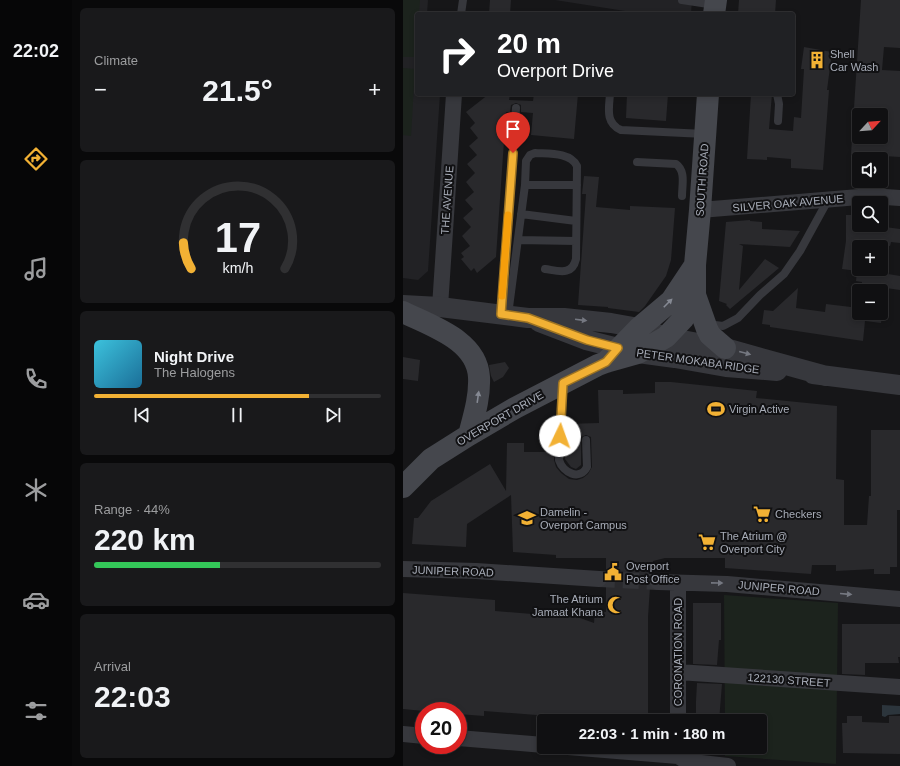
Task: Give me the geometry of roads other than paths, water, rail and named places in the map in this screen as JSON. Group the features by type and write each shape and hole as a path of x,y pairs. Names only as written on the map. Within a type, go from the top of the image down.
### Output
{"main road":[{"name":"SOUTH ROAD","path":"621,354 666,337 683,319 695,295 695,265 708,96"},
{"name":"SOUTH ROAD","path":"621,354 639,328 671,301 695,265"},
{"path":"695,295 704,323 710,335 725,348"},
{"path":"403,312 453,337 464,345 476,364 479,376 479,388 476,409 469,435"},
{"name":"OVERPORT DRIVE","path":"403,487 431,460 469,435 515,408 621,354"},
{"path":"403,471 431,460"}],"street":[{"name":"THE AVENUE","path":"440,307 454,96"},
{"name":"SILVER OAK AVENUE","path":"700,210 871,196 900,198"},
{"name":"PETER MOKABA RIDGE","path":"403,305 440,307 528,318 565,318 639,328 666,337 725,348 826,376"},
{"name":"PETER MOKABA RIDGE","path":"528,318 621,354 675,358 726,367 826,376 900,385"},
{"name":"JUNIPER ROAD","path":"403,569 476,571 599,579"},
{"name":"JUNIPER ROAD","path":"658,582 727,584 900,599"},
{"name":"CORONATION ROAD","path":"678,583 678,714"},
{"name":"122130 STREET","path":"678,672 900,687"},
{"path":"403,734 415,735"},
{"path":"467,739 537,744"},
{"path":"680,754 686,761 698,764 728,766"}],"lane":[{"path":"461,12 463,0"},
{"path":"682,0 715,6"},
{"path":"610,96 609,117 615,128 621,130 705,134"},
{"path":"777,96 779,104 777,121"},
{"path":"504,315 516,108"},
{"path":"504,315 518,240 525,185 526,161 530,155 535,153 567,156 574,160 577,166 575,266 571,270 559,271 545,269"},
{"path":"637,162 676,164 679,166 683,176 682,196"},
{"path":"525,185 577,185"},
{"path":"704,323 715,326 729,324 738,318 760,295 784,274 799,252 828,200"},
{"path":"521,214 576,220"},
{"path":"518,240 576,241"},
{"path":"563,383 559,460 565,471 580,474 585,470 587,467 586,440"}],"tunnel":[{"path":"599,579 658,582"}],"place":[{"name":"Shell Car Wash","path":"817,60"},
{"name":"Virgin Active","path":"716,409"},
{"name":"Checkers","path":"762,514"},
{"name":"Damelin - Overport Campus","path":"527,518"},
{"name":"The Atrium @ Overport City","path":"707,542"},
{"name":"Overport Post Office","path":"613,572"},
{"name":"The Atrium Jamaat Khana","path":"616,605"}]}
